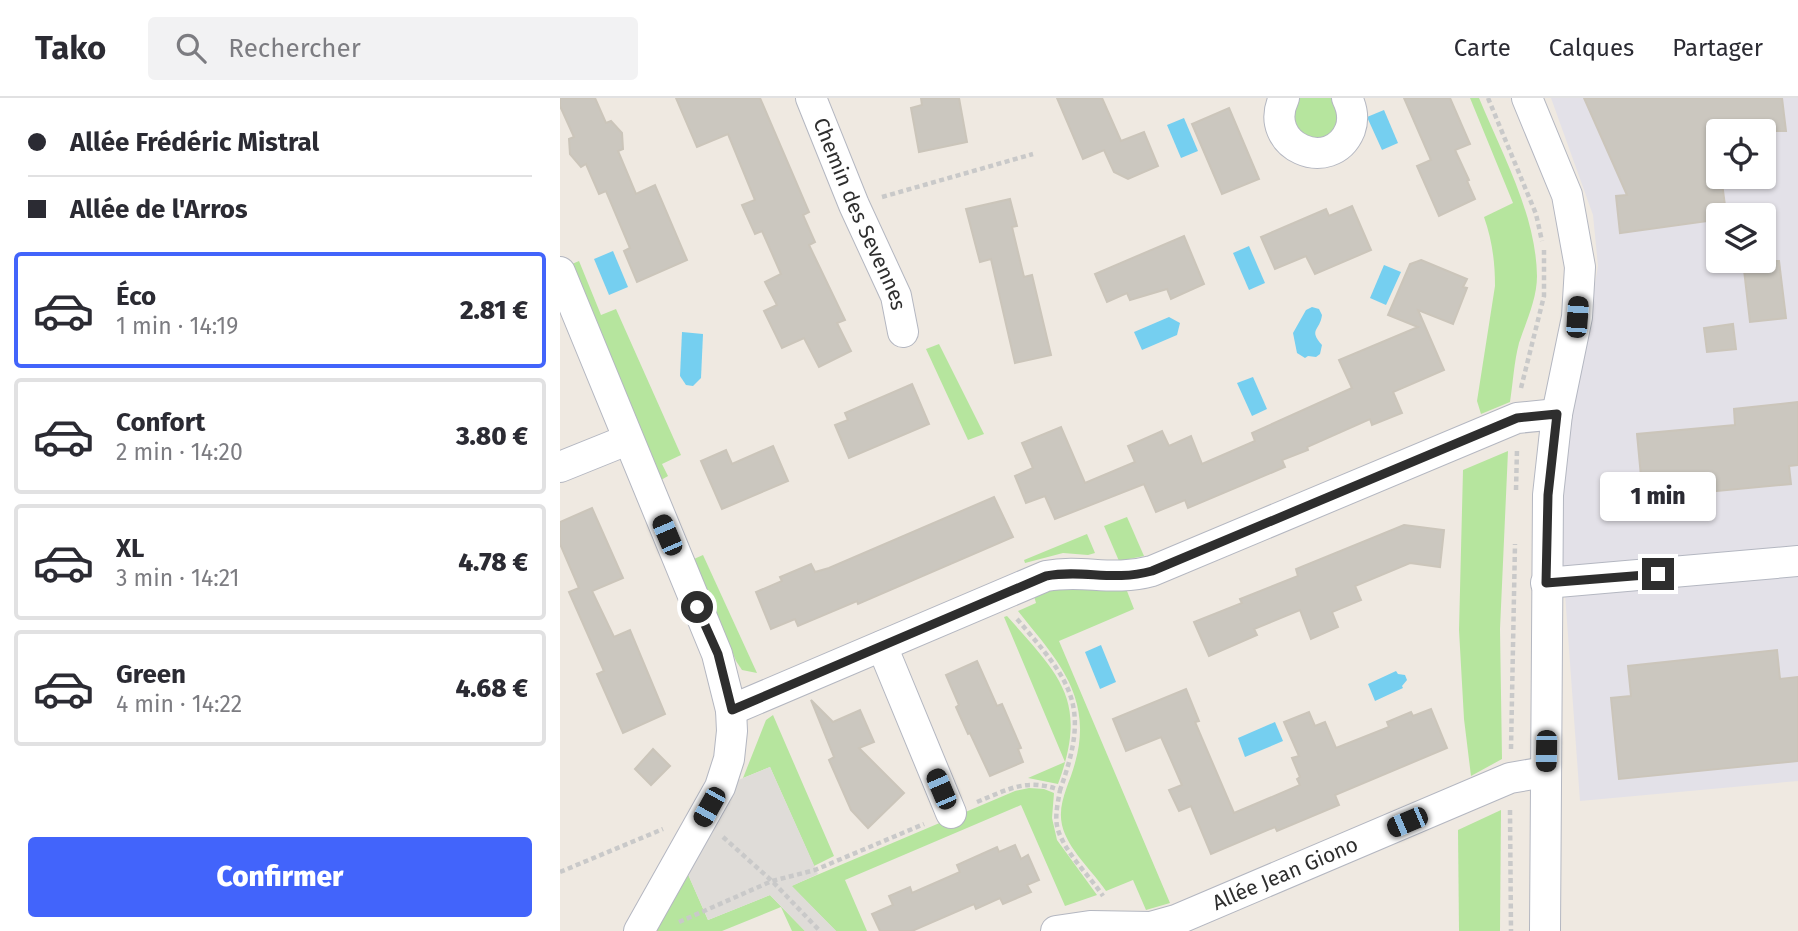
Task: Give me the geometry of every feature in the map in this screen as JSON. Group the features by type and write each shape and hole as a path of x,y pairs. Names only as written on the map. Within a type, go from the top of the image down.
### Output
{"street":[{"name":"Chemin des Sevennes","path":"811,98 854,205 897,296 903,332"},
{"path":"1284,98 1279,112 1284,136 1292,145 1333,163 1338,146 1351,126 1352,114 1347,98"},
{"path":"1527,98 1567,195 1580,267 1577,317 1557,414 1548,495 1545,931"},
{"path":"560,272 627,440 718,654 732,710 729,759 720,787 639,931"},
{"path":"732,710 1046,576 1063,573 1122,577 1152,571 1517,418 1557,414"},
{"path":"560,467 627,440"},
{"path":"1546,583 1798,561"},
{"path":"882,646 951,813"},
{"name":"Allée Jean Giono","path":"1056,931 1090,926 1151,927 1175,920 1510,778 1545,772"}],"path":[{"path":"854,205 1032,154"},
{"path":"998,597 1053,663 1069,688 1075,718 1073,746 1060,790 1058,830 1069,850 1124,927"},
{"path":"670,926 772,881 816,870 1014,787 1030,783 1044,784 1060,790"}],"shaded area":[{"path":"1551,98 1798,98 1798,781 1580,801 1558,497 1598,266 1593,215"},
{"path":"770,767 818,874 792,886 836,931 805,931 770,895 708,920 687,872 736,781"}],"green space":[{"path":"1297,98 1335,98 1343,115 1328,140 1298,136 1291,108"},
{"path":"1470,98 1479,98 1516,185 1531,230 1537,276 1533,302 1517,350 1510,402 1481,414 1477,401 1495,286 1492,251 1484,217 1513,203"},
{"path":"579,261 601,315 616,309 681,455 662,464 668,476 661,480 572,264"},
{"path":"939,344 984,434 968,440 926,349"},
{"path":"1508,451 1500,629 1502,759 1471,776 1464,719 1459,630 1463,470"},
{"path":"1127,517 1144,556 1119,561 1104,526"},
{"path":"1087,534 1095,553 1063,553 1025,563 1024,560"},
{"path":"703,555 757,673 742,670 736,661 694,559"},
{"path":"1071,585 1127,591 1134,609 1059,641 1170,903 1146,910 1133,880 1106,891 1069,843 1062,825 1061,809 1080,739 1075,698 1058,663 1018,611 1036,603 1034,596"},
{"path":"1007,616 1055,673 1064,691 1071,731 1065,762 1004,617"},
{"path":"773,715 834,856 814,866 770,767 743,778 766,720"},
{"path":"1065,762 1058,784 1028,778"},
{"path":"1029,788 1054,793 1052,818 1057,840 1097,895 1065,906 1021,805 845,880 867,931 836,931 791,886 1015,791"},
{"path":"1501,810 1500,931 1459,931 1458,830"},
{"path":"687,872 708,920 770,895 805,931 792,931 781,907 722,931 654,931"}],"water":[{"path":"1384,110 1398,143 1382,150 1367,117"},
{"path":"1184,118 1198,151 1181,158 1167,125"},
{"path":"1249,246 1265,283 1249,290 1233,253"},
{"path":"613,251 628,287 609,295 594,259"},
{"path":"1384,265 1401,272 1386,305 1370,298"},
{"path":"1312,307 1319,309 1322,315 1315,333 1322,345 1320,354 1305,358 1297,353 1293,333 1306,310"},
{"path":"1169,317 1180,323 1177,335 1142,350 1134,332"},
{"path":"682,332 703,334 701,378 693,386 686,385 680,376"},
{"path":"1253,377 1267,409 1252,416 1237,383"},
{"path":"1101,645 1116,682 1100,689 1085,652"},
{"path":"1396,671 1405,675 1407,680 1403,688 1375,701 1368,684"},
{"path":"1275,722 1283,741 1245,757 1238,738"}],"building":[{"path":"560,98 595,98 606,123 611,121 622,133 623,149 618,151 636,194 655,185 687,260 637,282 624,251 630,248 606,191 599,194 586,164 581,167 570,154 569,139 574,137 560,106"},
{"path":"676,98 760,98 809,212 803,215 815,242 809,245 845,320 837,323 851,351 819,367 804,338 782,348 764,311 777,305 765,282 781,274 762,231 755,234 742,205 755,200 728,134 697,147"},
{"path":"921,98 959,98 967,142 919,152 911,108 922,105"},
{"path":"1057,98 1102,98 1121,141 1144,132 1158,166 1128,179 1114,172 1104,150 1083,159"},
{"path":"1404,98 1450,98 1470,144 1455,150 1475,199 1439,216 1417,166 1431,160"},
{"path":"1584,98 1782,98 1786,131 1776,131 1776,119 1706,119 1706,189 1723,189 1725,203 1706,203 1706,221 1620,233 1616,196 1627,195"},
{"path":"1229,108 1259,179 1222,194 1192,124"},
{"path":"1010,199 1017,226 1012,227 1024,277 1032,275 1051,355 1015,363 991,259 980,262 966,209"},
{"path":"1352,206 1371,250 1315,274 1306,256 1275,269 1261,237 1326,209 1329,216"},
{"path":"1184,236 1204,284 1171,299 1167,289 1130,300 1127,293 1107,302 1095,274"},
{"path":"1421,260 1467,279 1463,287 1467,288 1453,324 1418,310 1444,370 1393,392 1402,413 1372,425 1370,419 1282,460 1285,467 1188,508 1185,500 1156,512 1144,484 1055,519 1045,496 1026,503 1015,476 1033,468 1022,443 1061,427 1085,483 1135,462 1128,446 1162,431 1169,446 1191,436 1202,464 1255,441 1252,433 1352,388 1339,360 1418,327 1388,315 1410,264"},
{"path":"1776,261 1779,261 1786,318 1750,322 1744,273 1776,273"},
{"path":"1733,324 1736,349 1707,352 1704,328"},
{"path":"912,384 929,424 849,458 835,425 848,420 845,413"},
{"path":"1798,402 1798,465 1789,466 1791,484 1643,498 1637,434 1735,425 1734,409"},
{"path":"773,446 788,481 722,509 701,461 726,450 732,464"},
{"path":"994,497 1013,537 858,604 857,601 798,626 795,619 771,629 756,592 782,581 780,577 811,564 815,572 829,568"},
{"path":"592,508 623,578 592,591 614,637 630,630 665,714 623,733 597,674 604,671 569,592 579,588 560,544 560,522"},
{"path":"1404,525 1444,530 1440,567 1410,563 1355,586 1361,600 1332,612 1338,627 1311,639 1300,610 1254,629 1257,635 1209,656 1194,622 1242,603 1240,599 1298,576 1296,569"},
{"path":"1777,650 1780,679 1798,677 1798,761 1619,779 1611,698 1631,696 1628,666"},
{"path":"977,661 997,706 1002,704 1021,748 1018,749 1023,762 990,776 956,707 959,705 946,675"},
{"path":"1186,689 1199,721 1195,722 1234,813 1300,785 1297,779 1300,777 1292,758 1299,756 1284,722 1309,712 1315,726 1325,722 1336,748 1389,727 1387,722 1411,712 1413,716 1431,709 1447,748 1335,795 1339,805 1277,831 1275,827 1211,854 1191,806 1179,811 1169,790 1182,785 1161,737 1126,751 1113,719"},
{"path":"811,700 833,722 860,710 874,742 859,748 904,793 868,828 851,810 829,760 834,757"},
{"path":"653,749 670,766 651,785 635,769"},
{"path":"1015,845 1021,859 1028,855 1039,880 1027,885 1031,892 1003,904 1000,898 976,909 974,904 912,931 880,931 872,914 893,905 889,896 910,887 912,893 960,872 957,865 997,847 999,852"}],"route":[{"path":"697,607 718,654 732,710 1046,576 1063,573 1122,577 1152,571 1517,418 1557,414 1548,495 1546,583 1658,574"}]}
